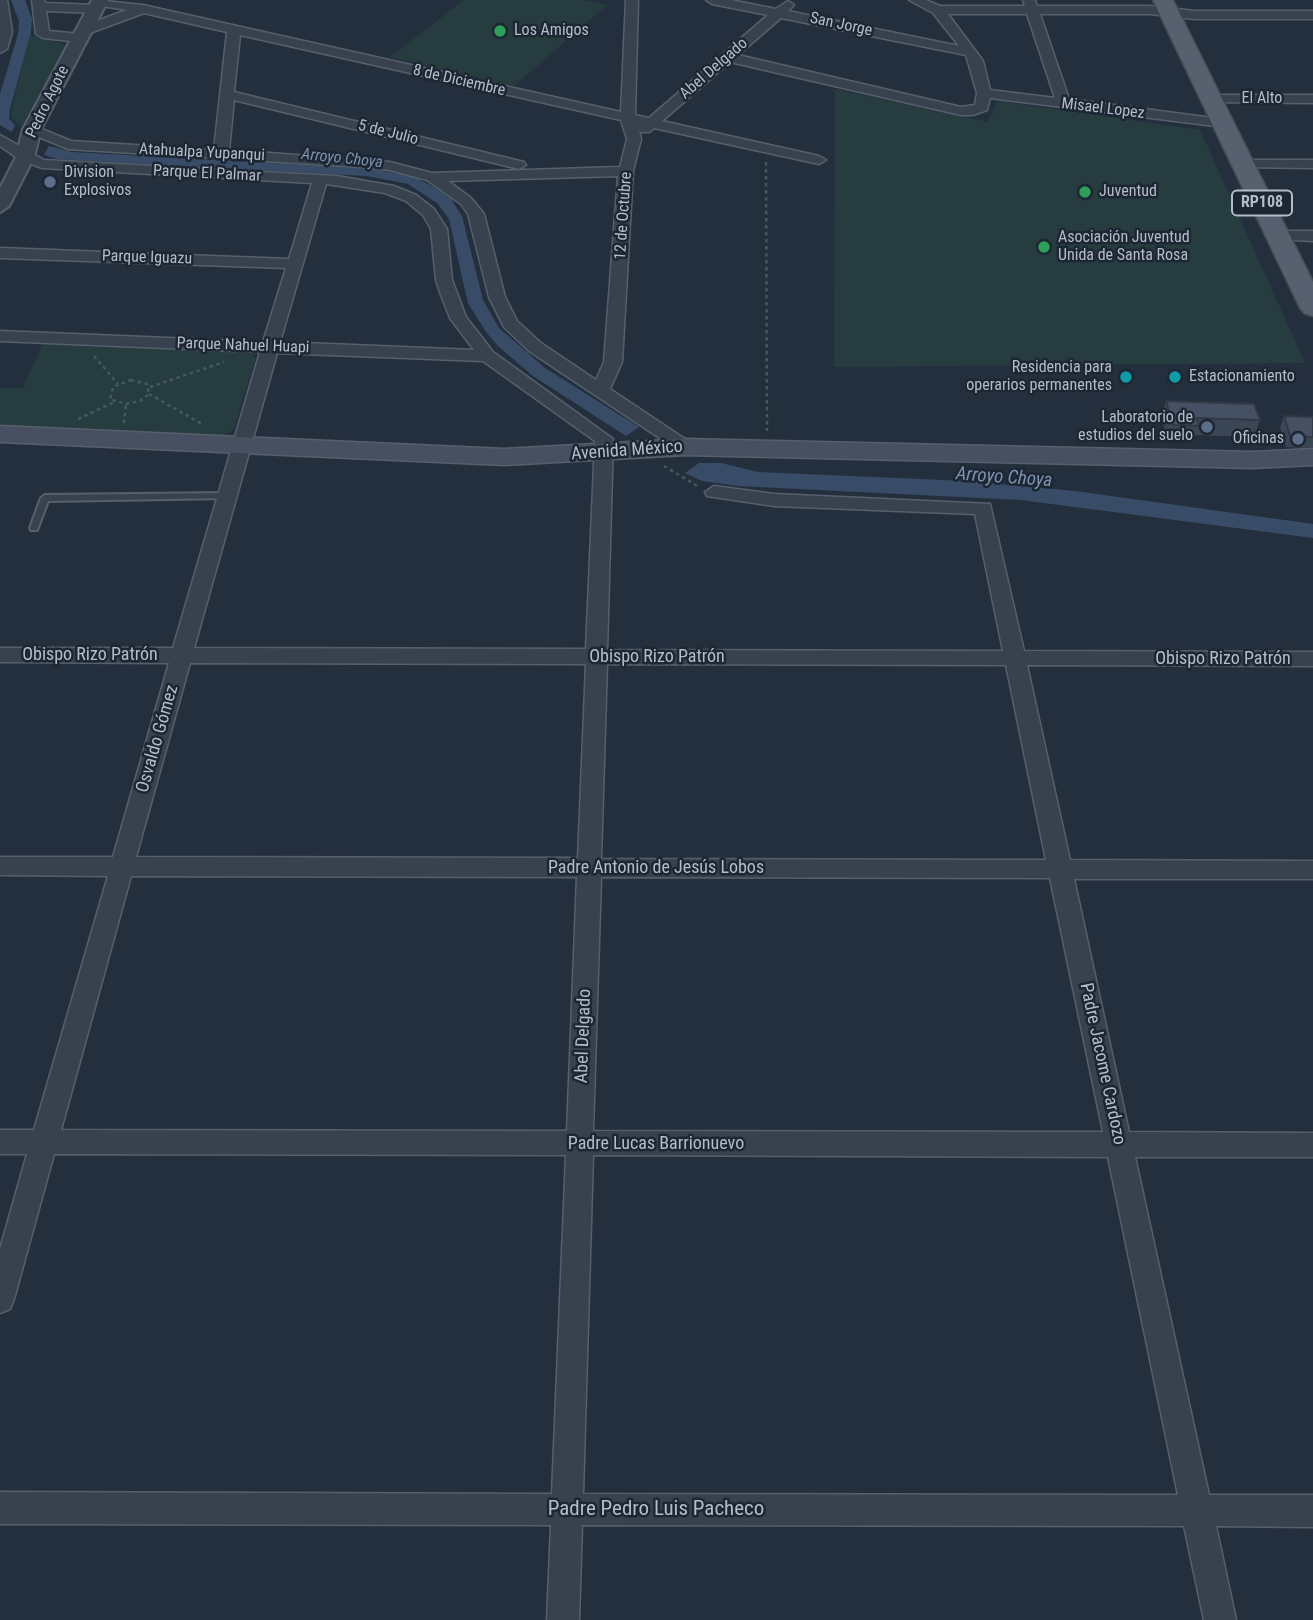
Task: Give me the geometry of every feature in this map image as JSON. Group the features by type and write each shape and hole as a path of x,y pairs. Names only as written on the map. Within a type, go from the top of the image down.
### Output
{"main road":[{"name":"RP108","path":"1165,6 1313,308"},
{"name":"Avenida México","path":"0,434 493,457 544,457 685,447 1254,460 1313,457"},
{"name":"Avenida México","path":"1254,460 1313,469"}],"street":[{"path":"0,50 1,0"},
{"path":"38,4 43,34 83,34 166,0"},
{"path":"632,0 628,119 634,139"},
{"name":"San Jorge","path":"712,0 971,52"},
{"name":"Abel Delgado","path":"634,139 795,0"},
{"path":"915,0 938,10 1030,5 1165,6 1195,15 1308,15"},
{"path":"1294,0 1308,15 1313,31"},
{"name":"8 de Diciembre","path":"38,4 99,4 143,9 819,160"},
{"name":"Pedro Agote","path":"2,197 25,157 32,130 99,4"},
{"path":"1030,5 1064,105"},
{"path":"727,57 961,111 974,111 982,107 984,93 976,61 938,10"},
{"path":"221,154 234,29"},
{"name":"Misael Lopez","path":"984,93 1223,123"},
{"name":"5 de Julio","path":"227,94 550,172"},
{"name":"El Alto","path":"1211,99 1313,99"},
{"name":"Atahualpa Yupanqui","path":"32,130 68,145 361,163 432,177 626,171"},
{"path":"0,139 25,157"},
{"name":"12 de Octubre","path":"601,389 614,362 626,171 634,139"},
{"name":"Parque El Palmar","path":"25,157 42,164 60,166 358,182 389,189"},
{"path":"1243,164 1313,164"},
{"path":"432,177 466,201 475,214 497,298 510,323 535,347 685,447"},
{"name":"Osvaldo Gómez","path":"0,1299 227,496 320,180"},
{"path":"389,189 411,198 429,212 439,229 444,280 458,318 487,355 543,398 597,433 604,439 605,452"},
{"path":"1278,236 1313,236"},
{"name":"Parque Iguazu","path":"0,253 294,264"},
{"name":"Parque Nahuel Huapi","path":"0,336 487,355"},
{"name":"Abel Delgado","path":"563,1620 605,452"},
{"name":"Padre Jacome Cardozo","path":"714,492 774,500 982,508 1220,1620"},
{"name":"Obispo Rizo Patrón","path":"0,655 1313,659"},
{"name":"Padre Antonio de Jesús Lobos","path":"0,866 1313,870"},
{"name":"Padre Lucas Barrionuevo","path":"0,1142 1313,1145"},
{"name":"Padre Pedro Luis Pacheco","path":"0,1508 1313,1511"}],"lane":[{"path":"34,528 45,498 227,496"}],"path":[{"path":"766,150 766,400 770,448"},
{"path":"80,339 118,384"},
{"path":"149,394 133,403 114,402 109,395 118,384 137,380 150,387 271,347"},
{"path":"149,394 150,387"},
{"path":"149,394 207,426"},
{"path":"642,449 675,475 694,486 714,492"}],"green space":[{"name":"Los Amigos","path":"464,0 584,0 607,5 514,86 390,57"},
{"path":"30,35 63,44 65,47 21,127 12,118 12,108"},
{"name":"Asociación Juventud Unida de Santa Rosa","path":"835,89 988,122 998,101 1200,130 1305,363 834,367"},
{"path":"43,343 242,352 253,354 255,360 234,428 229,433 216,436 0,426 0,388 23,388"}],"water":[{"path":"11,0 25,0 32,19 31,32 10,109 9,119 15,125 12,132 0,125 0,94 18,34 19,21"},
{"path":"49,146 72,152 373,169 411,176 432,186 451,199 462,216 483,300 499,328 545,368 639,427 626,436 533,376 499,347 468,303 449,219 437,203 408,184 367,176 57,159 44,155"},
{"path":"699,463 721,463 758,472 966,481 1075,491 1313,524 1313,538 1021,500 738,486 702,481 685,473"}],"building":[{"path":"1166,401 1254,404 1260,420 1196,418 1199,426 1173,425"},
{"path":"1284,416 1313,417 1313,437 1290,436"}],"place":[{"name":"Los Amigos","path":"500,31"},
{"name":"Division Explosivos","path":"50,182"},
{"name":"Juventud","path":"1085,192"},
{"name":"Asociación Juventud Unida de Santa Rosa","path":"1044,247"},
{"name":"Residencia para operarios permanentes","path":"1126,377"},
{"name":"Estacionamiento","path":"1175,377"},
{"name":"Laboratorio de estudios del suelo","path":"1207,427"},
{"name":"Oficinas","path":"1298,439"}],"water label":[{"name":"Arroyo Choya","path":"342,159"},
{"name":"Arroyo Choya","path":"1004,478"}]}
